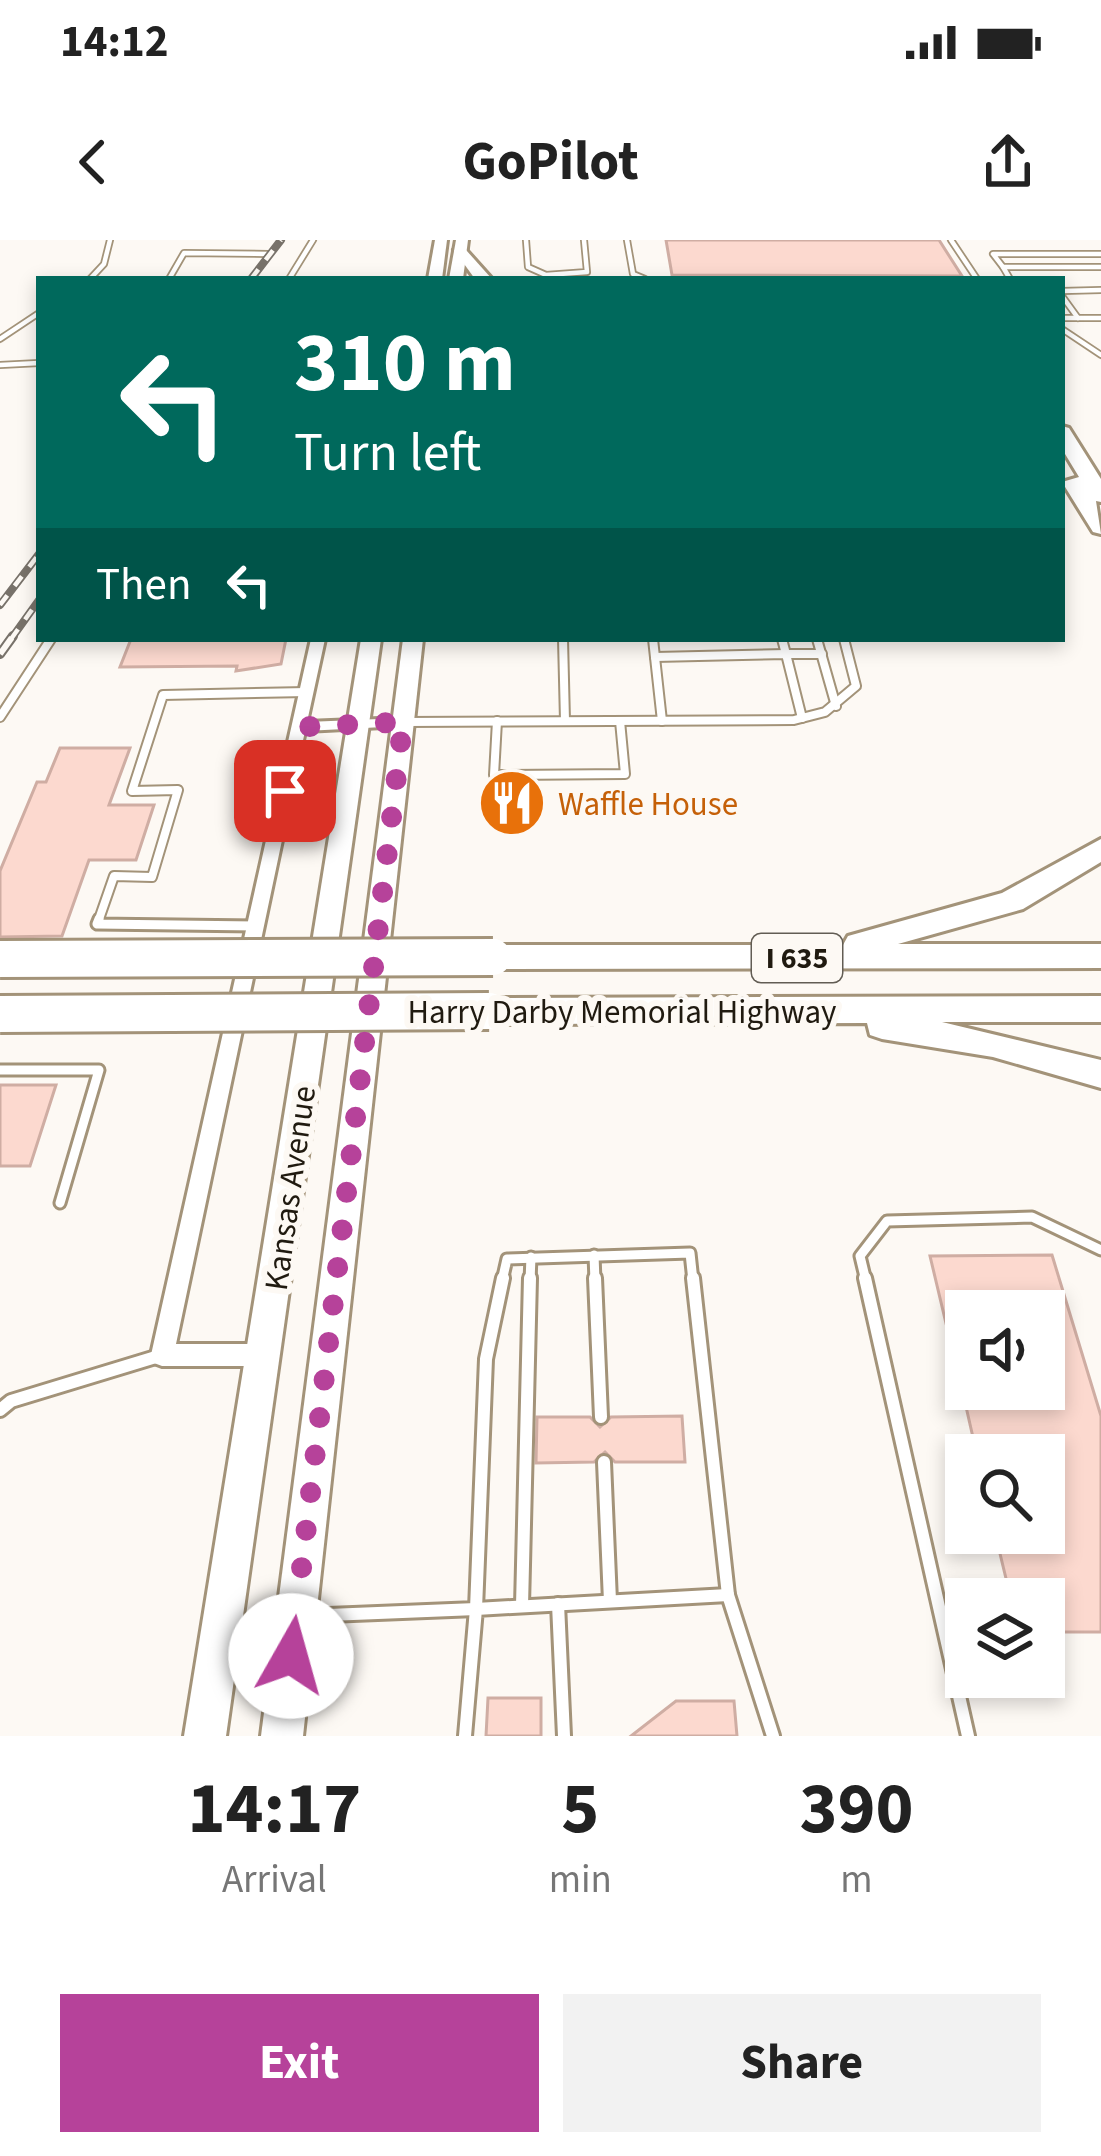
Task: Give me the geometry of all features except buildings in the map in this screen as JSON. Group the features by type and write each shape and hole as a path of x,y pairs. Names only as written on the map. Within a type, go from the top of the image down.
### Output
{"highway":[{"path":"460,247 482,276"},
{"path":"1065,437 1101,496"},
{"path":"1065,470 1101,527"},
{"path":"802,958 1012,901 1101,849"},
{"name":"Harry Darby Memorial Highway","path":"0,959 1101,956"},
{"name":"Harry Darby Memorial Highway","path":"0,1014 1101,1009"},
{"path":"786,1010 993,1044 1101,1074"}],"main road":[{"path":"435,276 441,240"},
{"name":"Kansas Avenue","path":"205,1736 370,642"},
{"name":"Kansas Avenue","path":"282,1736 413,642"}],"street":[{"path":"265,1355 162,1355 317,642"},
{"path":"300,727 403,722"}],"lane":[{"path":"93,276 104,264 110,240"},
{"path":"291,276 313,240"},
{"path":"526,240 528,267 546,275 587,272 584,240"},
{"path":"627,240 633,274 638,276"},
{"path":"951,240 975,276"},
{"path":"171,276 184,253 268,254"},
{"path":"1008,276 993,254 1101,254"},
{"path":"1003,267 1101,267"},
{"path":"1065,293 1101,290"},
{"path":"1065,298 1078,318"},
{"path":"0,339 36,315"},
{"path":"1065,318 1101,318"},
{"path":"1065,331 1101,355"},
{"path":"0,365 36,363"},
{"path":"0,717 49,642"},
{"path":"563,642 565,721"},
{"path":"653,642 662,721"},
{"path":"758,642 760,655"},
{"path":"783,642 802,718"},
{"path":"819,642 836,706"},
{"path":"403,722 802,718 836,706 856,686 845,642"},
{"path":"655,657 708,652 822,654"},
{"path":"256,926 98,924 114,876 152,877 178,790 133,791 164,695 307,692"},
{"path":"497,721 494,776 625,774 620,721"},
{"path":"0,1070 99,1070 60,1203"},
{"path":"968,1736 860,1256 887,1221 1032,1217 1101,1250"},
{"path":"465,1736 476,1609 486,1358 507,1259 690,1253 728,1594 773,1736"},
{"path":"595,1255 601,1417"},
{"path":"522,1606 531,1257"},
{"path":"0,1410 11,1401 162,1355"},
{"path":"604,1462 610,1601"},
{"path":"296,1617 728,1594"},
{"path":"558,1604 564,1736"}],"railway":[{"path":"253,276 281,240"},
{"path":"0,605 36,558"},
{"path":"11,639 36,604"},
{"path":"0,654 13,636"}],"place":[{"name":"Waffle House","path":"512,803"}],"route":[{"path":"285,791 300,727 403,722 291,1656"}]}
